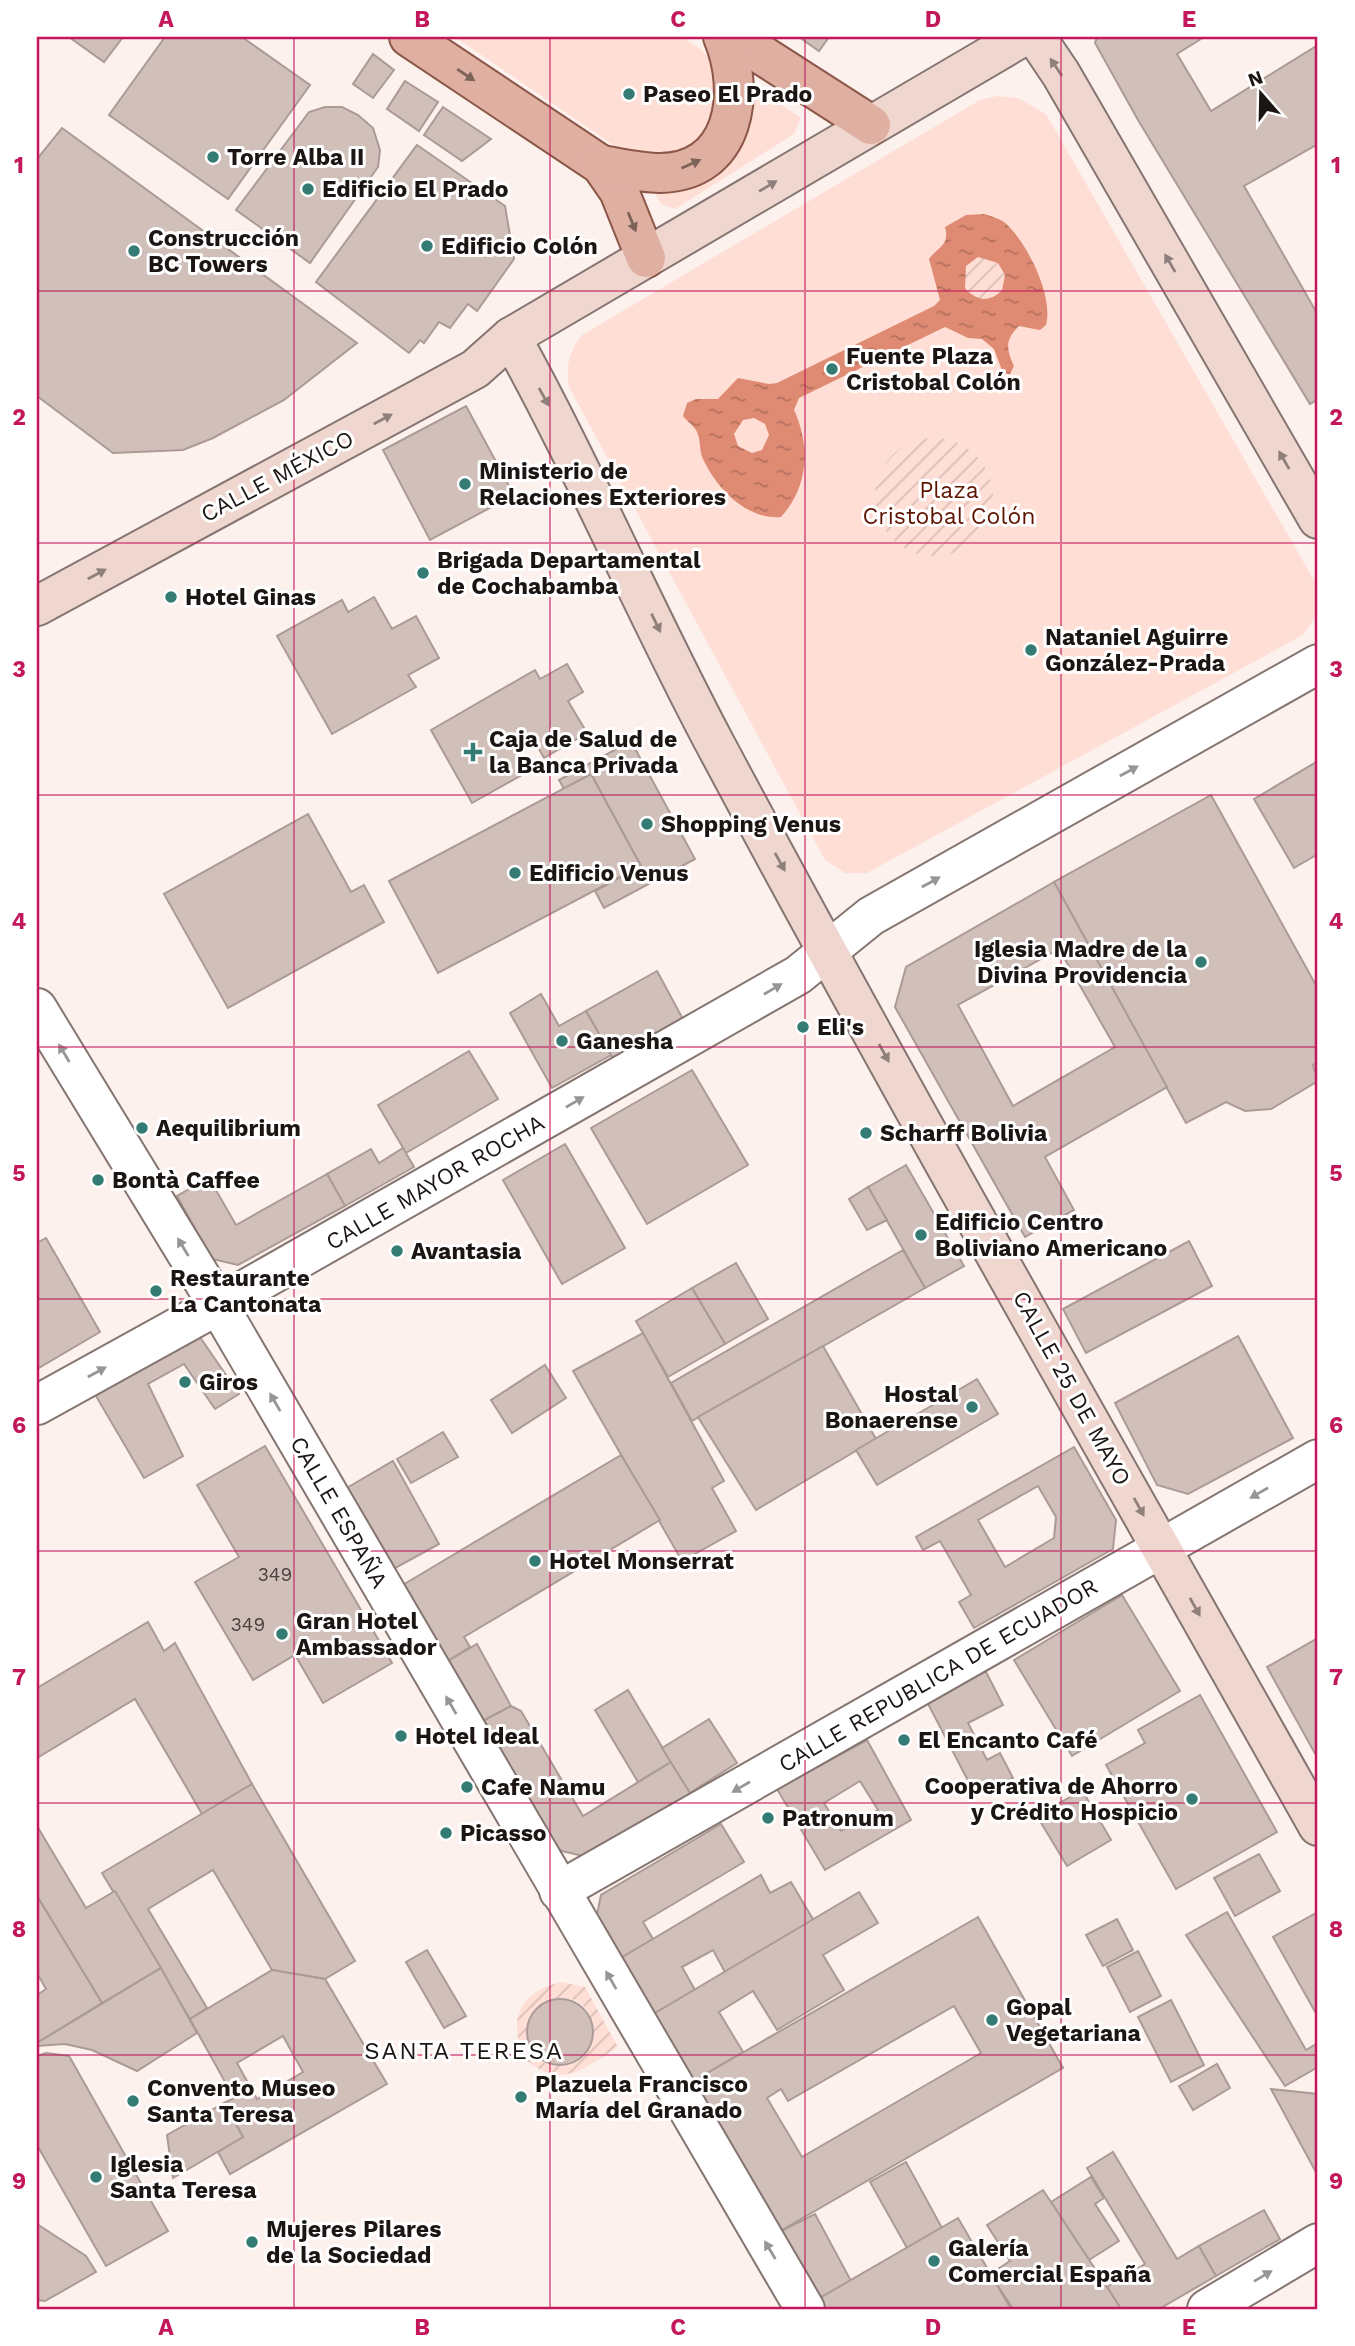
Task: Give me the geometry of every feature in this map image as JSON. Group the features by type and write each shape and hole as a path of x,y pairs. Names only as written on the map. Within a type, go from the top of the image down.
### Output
{"main road":[{"path":"409,37 601,165 619,191 646,258"},
{"path":"601,165 662,173 698,162 714,151 733,116 736,87 731,56 723,37"},
{"path":"734,37 871,125"},
{"path":"827,950 712,738 556,420 511,337 1022,37"},
{"path":"1036,37 1061,74 1318,519"},
{"name":"CALLE MÉXICO","path":"37,606 475,369 511,337"},
{"name":"CALLE 25 DE MAYO","path":"827,950 1318,1826"}],"street":[{"path":"827,950 872,916 1318,664"},
{"name":"CALLE MAYOR ROCHA","path":"37,1405 797,975 827,950"},
{"name":"CALLE ESPAÑA","path":"37,1008 218,1305 805,2309"},
{"name":"CALLE REPUBLICA DE ECUADOR","path":"559,1891 1318,1459"},
{"path":"1207,2309 1318,2243"}],"green space":[{"name":"Paseo El Prado","path":"455,37 682,37 702,50 714,65 720,82 711,124 697,141 676,154 650,159 622,151"},
{"name":"Paseo El Prado","path":"751,84 801,118 794,134 675,209 661,204 650,186 661,187"},
{"name":"Plaza Cristobal Colón","path":"997,96 1018,98 1046,114 1315,582 1318,613 1303,635 867,873 845,873 825,860 569,387 569,360 582,335 980,100"},
{"path":"984,257 999,263 1005,278 999,293 984,299 969,293 963,278 969,263"},
{"path":"934,438 956,443 976,455 988,475 993,497 988,519 976,539 956,551 934,556 912,551 892,539 880,519 875,497 880,475 892,455 912,443"},
{"path":"562,1982 585,1987 618,2047 584,2068 563,2075 540,2070 527,2061 536,2055 557,2065 573,2064 585,2054 591,2040 592,2024 586,2009 574,2000 546,2001 531,2016 529,2045 522,2050 517,2026 523,2006 530,1997 549,1985"}],"water":[{"name":"Fuente Plaza Cristobal Colón","path":"984,214 1004,222 1029,255 1042,284 1046,299 1046,325 1040,330 1019,326 1011,335 1008,344 1014,366 1010,374 1003,373 994,349 982,339 968,338 945,327 799,398 794,410 803,438 804,466 797,493 781,517 756,513 734,500 716,481 703,459 697,432 683,416 687,403 696,399 718,399 738,378 777,383 934,306 940,300 929,259 945,242 945,227 966,215","holes":["978,257 998,263 1005,275 1002,290 988,299 978,298 965,288 966,266","754,418 765,424 769,435 762,450 752,453 738,446 734,434 743,420"]}],"building":[{"path":"69,37 123,37 104,62"},
{"name":"Torre Alba II","path":"165,37 242,37 310,85 228,199 109,115"},
{"path":"799,37 829,37 819,51"},
{"path":"1097,37 1204,37 1177,54 1211,111 1318,45 1318,144 1244,186 1318,315 1318,399 1310,404 1138,120 1095,43"},
{"path":"373,54 394,70 373,98 353,84"},
{"path":"405,81 438,102 419,131 387,109"},
{"name":"Edificio El Prado","path":"325,107 342,107 358,115 373,128 380,150 378,167 310,263 236,210 309,112"},
{"path":"443,107 491,139 462,161 424,135"},
{"name":"Construcción BC Towers","path":"62,128 357,343 284,400 213,438 183,450 113,453 37,396 37,159"},
{"name":"Edificio Colón","path":"417,145 505,206 514,259 477,311 468,304 450,328 439,322 424,343 420,340 409,353 316,282"},
{"path":"466,406 514,495 430,540 383,450"},
{"path":"374,597 392,629 416,616 439,658 408,675 416,687 332,734 277,636 342,600 348,612"},
{"path":"567,664 583,692 568,701 587,733 544,758 536,744 518,753 529,771 472,803 431,730 535,670 540,679"},
{"name":"Shopping Venus","path":"631,741 695,859 604,908 595,891 641,866 591,774 564,789 559,780"},
{"path":"1318,761 1318,854 1294,868 1254,799"},
{"name":"Edificio Venus","path":"591,774 641,866 438,973 389,881"},
{"name":"Iglesia Madre de la Divina Providencia","path":"1211,795 1318,989 1318,1062 1313,1065 1318,1081 1271,1109 1245,1111 1226,1102 1186,1123 1054,882"},
{"path":"308,814 351,892 364,885 384,922 228,1008 164,894"},
{"path":"1054,882 1167,1087 1045,1157 1074,1210 1025,1237 895,1007 906,967","holes":["1059,949 1115,1047 1013,1106 958,1005"]},
{"path":"657,971 685,1023 615,1062 586,1011"},
{"path":"541,994 559,1026 586,1011 611,1055 552,1088 510,1013"},
{"path":"469,1051 498,1099 406,1153 378,1105"},
{"path":"692,1070 748,1165 647,1224 591,1128"},
{"path":"565,1144 625,1248 562,1284 503,1180"},
{"path":"403,1148 414,1167 345,1206 327,1174 371,1149 379,1163"},
{"name":"Edificio Centro Boliviano Americano","path":"906,1165 964,1266 925,1288 868,1187"},
{"path":"327,1174 345,1206 238,1265 212,1259 177,1196 209,1178 236,1225"},
{"path":"868,1187 887,1220 867,1230 849,1199"},
{"path":"46,1238 100,1332 37,1369 37,1243"},
{"path":"1189,1241 1212,1286 1086,1353 1063,1309"},
{"path":"903,1250 925,1288 692,1421 671,1383"},
{"path":"736,1263 768,1319 725,1344 692,1288"},
{"path":"692,1288 725,1344 668,1377 636,1321"},
{"path":"191,1324 239,1394 215,1409 184,1364 148,1384 183,1456 144,1478 86,1379"},
{"path":"643,1333 724,1481 712,1488 736,1531 682,1561 573,1371"},
{"path":"1238,1336 1293,1438 1188,1494 1157,1485 1115,1403"},
{"path":"823,1346 876,1439 756,1510 698,1417"},
{"path":"545,1365 566,1398 512,1433 491,1400"},
{"name":"Hostal Bonaerense","path":"977,1379 998,1414 877,1485 856,1450"},
{"path":"443,1432 458,1457 411,1483 397,1459"},
{"name":"Gran Hotel Ambassador","path":"265,1446 392,1663 323,1703 295,1655 253,1680 195,1582 239,1557 197,1485"},
{"path":"1074,1447 1116,1520 1113,1549 974,1628 959,1602 971,1595 940,1541 923,1550 916,1537","holes":["1038,1486 1056,1517 1054,1538 1005,1567 978,1520"]},
{"name":"Hotel Monserrat","path":"621,1455 660,1520 464,1637 470,1647 446,1662 401,1586"},
{"path":"393,1461 439,1544 390,1571 345,1489"},
{"path":"1122,1595 1180,1691 1072,1756 1014,1660"},
{"path":"148,1622 164,1651 175,1643 252,1784 202,1814 135,1699 37,1758 37,1688"},
{"path":"1318,1638 1318,1759 1267,1667"},
{"path":"477,1644 511,1706 481,1722 446,1662"},
{"path":"985,1670 1003,1705 968,1723 987,1760 1000,1753 1013,1778 976,1796 926,1700"},
{"path":"628,1690 671,1762 638,1782 595,1710"},
{"name":"Cooperativa de Ahorro y Crédito Hospicio","path":"1200,1695 1277,1832 1176,1889 1106,1765 1145,1743 1138,1730"},
{"path":"511,1706 521,1711 583,1816 671,1762 693,1795 587,1857 562,1851 546,1841 481,1722"},
{"path":"709,1719 737,1763 690,1793 662,1748"},
{"path":"867,1740 911,1820 825,1870 777,1789","holes":["860,1781 878,1810 841,1831 824,1803"]},
{"path":"252,1784 355,1961 325,1979 272,1970 213,1870 148,1909 207,2008 190,2019 102,1873"},
{"path":"1082,1790 1111,1840 1067,1866 1037,1816"},
{"path":"721,1824 744,1862 643,1922 653,1939 619,1959 596,1919 601,1895"},
{"path":"37,1826 86,1908 115,1891 161,1968 102,2003 37,1896"},
{"path":"1259,1854 1280,1891 1235,1916 1214,1878"},
{"path":"761,1875 770,1893 791,1882 814,1921 725,1972 713,1950 682,1967 695,1990 650,2016 619,1959"},
{"path":"859,1892 878,1923 823,1955 844,1990 777,2030 753,1991 719,2012 743,2052 690,2083 650,2016"},
{"path":"37,1896 102,2003 37,2043 37,1995 46,1989 37,1973"},
{"path":"1227,1912 1306,2050 1318,2043 1318,2067 1285,2086 1186,1935"},
{"path":"1318,1912 1318,2017 1273,1937"},
{"path":"978,1917 1063,2068 775,2234 690,2083","holes":["954,2006 981,2053 802,2157 767,2098 781,2089 788,2101"]},
{"path":"1117,1919 1133,1950 1103,1966 1086,1935"},
{"path":"427,1950 466,2016 444,2028 406,1962"},
{"path":"1138,1951 1161,1996 1130,2012 1107,1967"},
{"path":"161,1968 197,2033 137,2071 92,2050 65,2044 37,2046 37,2043"},
{"path":"272,1970 325,1979 387,2084 230,2174 218,2152 243,2137 224,2103 234,2098 190,2019","holes":["283,2036 303,2072 257,2099 237,2063"]},
{"path":"553,1999 567,1999 579,2004 588,2013 593,2032 591,2045 584,2056 567,2065 553,2065 541,2060 532,2051 527,2039 527,2025 532,2013 541,2004"},
{"path":"1171,2000 1204,2065 1171,2082 1138,2017"},
{"name":"Iglesia Santa Teresa","path":"46,2053 69,2056 168,2231 106,2266 37,2145 37,2056"},
{"path":"1217,2064 1230,2088 1193,2110 1179,2086"},
{"path":"1271,2089 1318,2094 1318,2176"},
{"path":"224,2103 243,2137 173,2178 167,2135"},
{"path":"1113,2152 1177,2259 1199,2246 1216,2276 1159,2309 1121,2309 1107,2287 1145,2264 1087,2168"},
{"path":"906,2162 942,2228 907,2248 870,2182"},
{"path":"1091,2177 1104,2198 1095,2204 1119,2241 1089,2260 1051,2202"},
{"path":"1043,2190 1121,2309 1013,2309 990,2274 1010,2261 987,2225"},
{"path":"1264,2210 1280,2239 1216,2276 1199,2246"},
{"path":"815,2214 851,2281 811,2303 775,2234"},
{"name":"Galería Comercial España","path":"958,2218 1011,2309 814,2309 811,2303"},
{"path":"37,2224 86,2256 96,2272 45,2301 37,2300"}],"place":[{"name":"Paseo El Prado","path":"629,94"},
{"name":"Torre Alba II","path":"213,157"},
{"name":"Edificio El Prado","path":"308,189"},
{"name":"Edificio Colón","path":"427,246"},
{"name":"Construcción BC Towers","path":"134,251"},
{"name":"Fuente Plaza Cristobal Colón","path":"832,369"},
{"name":"Ministerio de Relaciones Exteriores","path":"465,484"},
{"name":"Brigada Departamental de Cochabamba","path":"423,573"},
{"name":"Hotel Ginas","path":"171,597"},
{"name":"Nataniel Aguirre González-Prada","path":"1031,650"},
{"name":"Caja de Salud de la Banca Privada","path":"473,752"},
{"name":"Shopping Venus","path":"647,824"},
{"name":"Edificio Venus","path":"515,873"},
{"name":"Iglesia Madre de la Divina Providencia","path":"1201,962"},
{"name":"Eli's","path":"803,1027"},
{"name":"Ganesha","path":"562,1041"},
{"name":"Aequilibrium","path":"142,1128"},
{"name":"Scharff Bolivia","path":"866,1133"},
{"name":"Bontà Caffee","path":"98,1180"},
{"name":"Edificio Centro Boliviano Americano","path":"921,1235"},
{"name":"Avantasia","path":"397,1251"},
{"name":"Restaurante La Cantonata","path":"156,1291"},
{"name":"Giros","path":"185,1382"},
{"name":"Hostal Bonaerense","path":"972,1407"},
{"name":"Hotel Monserrat","path":"535,1561"},
{"name":"Gran Hotel Ambassador","path":"282,1634"},
{"name":"Hotel Ideal","path":"401,1736"},
{"name":"El Encanto Café","path":"904,1740"},
{"name":"Cafe Namu","path":"467,1787"},
{"name":"Cooperativa de Ahorro y Crédito Hospicio","path":"1192,1799"},
{"name":"Patronum","path":"768,1818"},
{"name":"Picasso","path":"446,1833"},
{"name":"Gopal Vegetariana","path":"992,2020"},
{"name":"Plazuela Francisco María del Granado","path":"521,2097"},
{"name":"Convento Museo Santa Teresa","path":"133,2101"},
{"name":"Iglesia Santa Teresa","path":"96,2177"},
{"name":"Mujeres Pilares de la Sociedad","path":"252,2242"},
{"name":"Galería Comercial España","path":"934,2261"}],"district":[{"name":"SANTA TERESA","path":"464,2051"}]}
